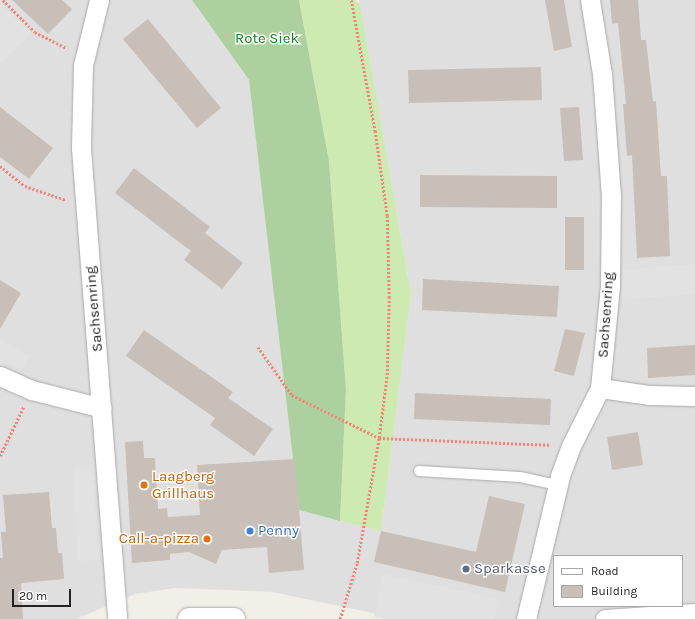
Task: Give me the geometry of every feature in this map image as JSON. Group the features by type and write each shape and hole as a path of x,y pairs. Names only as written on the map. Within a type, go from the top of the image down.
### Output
{"street":[{"name":"Sachsenring","path":"99,0 85,57 80,117 117,619"},
{"name":"Sachsenring","path":"526,619 558,485 571,446 600,388 610,286 610,196 602,74 590,0"},
{"path":"0,376 32,390 102,408"},
{"path":"600,388 649,395 695,396"},
{"path":"605,619 695,612"},
{"path":"189,619 234,619"}],"lane":[{"path":"418,471 520,477 558,485"}],"path":[{"path":"3,0 35,32 85,57"},
{"path":"340,619 357,563 379,438 386,375 389,298 387,216 375,132 351,0"},
{"path":"0,166 25,186 86,206"},
{"path":"258,347 292,395 379,438 571,446"},
{"path":"0,456 32,390"}],"shaded area":[{"path":"0,0 192,0 249,80 295,459 299,510 381,531 411,294 359,0 695,0 695,619 402,619 272,592 175,588 135,594 76,619 0,619"},
{"path":"0,3 31,34 0,65"},
{"path":"695,264 695,294 622,300 622,270"},
{"path":"0,339 29,356 21,370 0,358"},
{"path":"93,467 98,560 78,561 73,468"},
{"path":"383,574 499,599 495,619 385,619 374,617"}],"green space":[{"name":"Rote Siek","path":"192,0 299,0 329,161 346,390 340,521 299,510 249,80"},
{"path":"299,0 355,0 360,4 411,294 381,531 340,521 346,390 329,161"}],"building":[{"path":"12,0 62,0 72,9 48,34"},
{"path":"545,0 564,0 572,47 554,51"},
{"path":"610,0 638,0 641,40 646,40 653,102 656,101 661,176 667,176 670,256 637,258 632,155 627,156 623,104 626,104 618,23 612,24"},
{"path":"148,19 221,108 197,128 123,39"},
{"path":"541,67 542,100 409,103 408,70"},
{"path":"0,107 53,148 29,179 0,157"},
{"path":"579,107 583,160 564,161 560,108"},
{"path":"134,168 210,227 205,233 243,263 222,289 184,260 191,251 115,193"},
{"path":"420,175 557,176 557,208 420,207"},
{"path":"565,217 584,217 584,270 565,270"},
{"path":"423,279 559,286 557,317 422,310"},
{"path":"0,280 21,293 0,329"},
{"path":"565,329 585,333 574,376 554,371"},
{"path":"144,330 233,392 228,398 273,429 254,456 210,425 215,418 126,356"},
{"path":"695,345 695,375 648,378 647,348"},
{"path":"415,393 551,399 550,425 414,419"},
{"path":"638,432 643,465 612,470 607,437"},
{"path":"143,441 144,458 155,458 158,509 167,508 168,517 200,515 197,465 295,459 304,570 269,573 267,547 222,550 216,564 189,552 170,554 170,560 132,563 125,442"},
{"path":"49,492 52,528 56,528 58,553 62,553 64,579 21,583 23,619 0,619 0,558 3,558 1,532 6,532 3,495"},
{"path":"489,496 525,504 505,592 374,562 381,531 476,552"}],"place":[{"name":"Laagberg Grillhaus","path":"144,485"},
{"name":"Penny","path":"250,531"},
{"name":"Call-a-pizza","path":"207,539"},
{"name":"Sparkasse","path":"466,569"}]}
